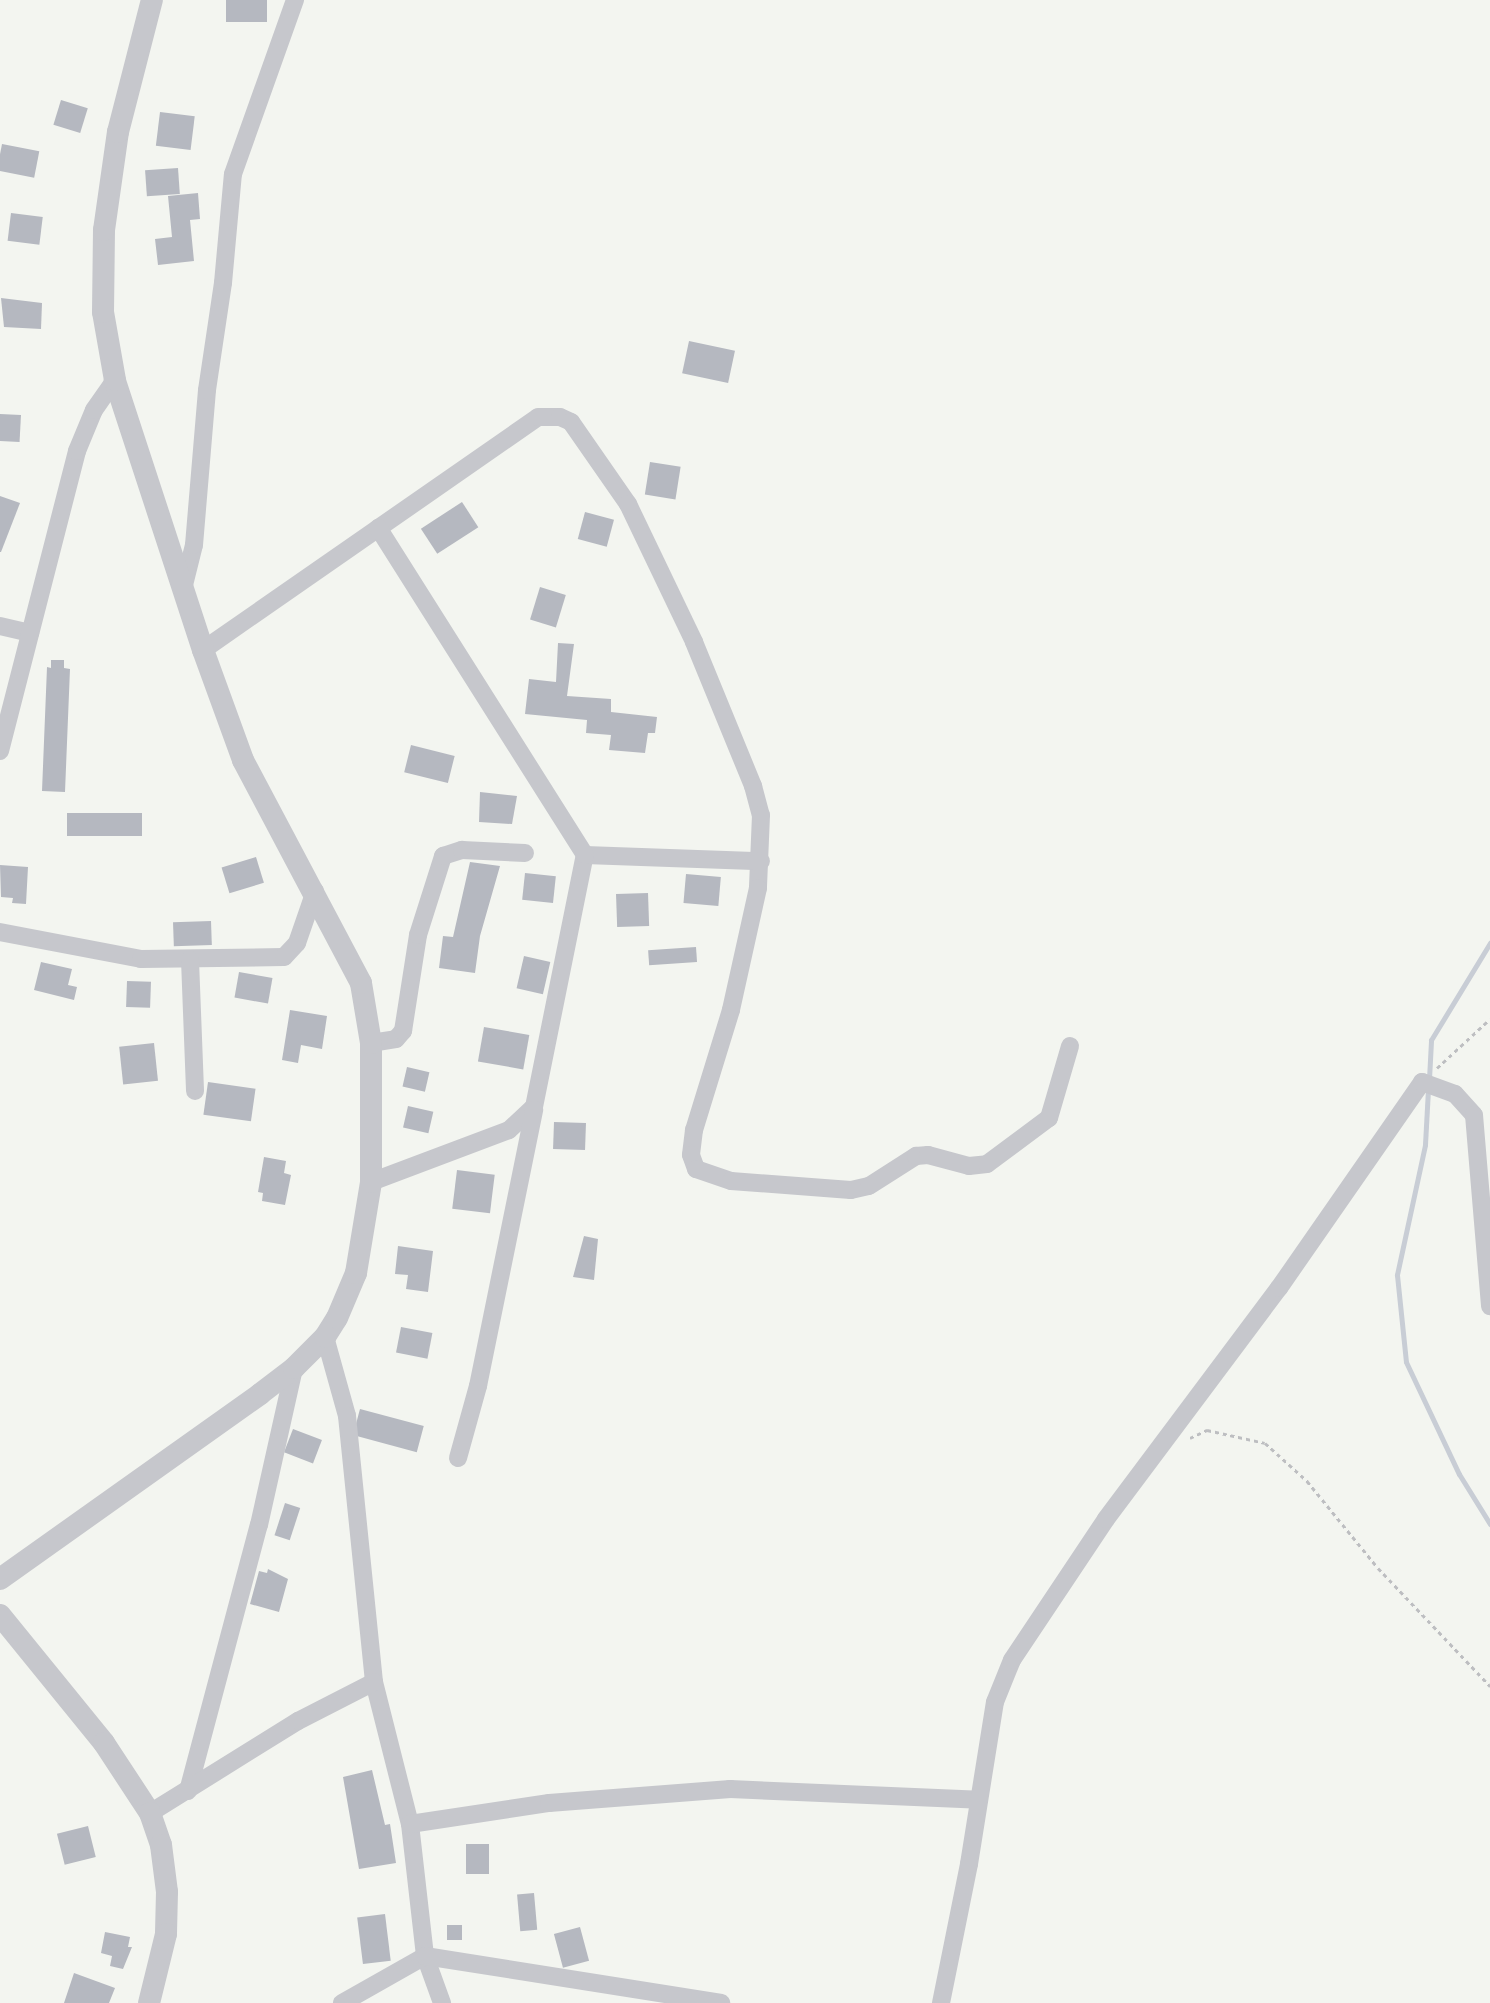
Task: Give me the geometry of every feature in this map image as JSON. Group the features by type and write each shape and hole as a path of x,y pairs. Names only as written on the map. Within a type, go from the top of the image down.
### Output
{"street":[{"path":"0,1579 294,1368 325,1337 337,1318 356,1273 371,1182 371,1043 361,983 243,760 203,650 115,380 103,312 104,230 118,132 152,0"},
{"path":"183,589 194,545 207,390 223,283 233,174 295,0"},
{"path":"0,751 77,451 94,410 115,380"},
{"path":"203,650 538,417 560,417 571,422 628,504 694,642 758,799 761,861 734,998 691,1143 693,1162 704,1174 731,1181 851,1190 869,1186 916,1156 928,1155 969,1166 987,1164 1049,1118 1070,1046"},
{"path":"378,528 585,855 478,1386 458,1458"},
{"path":"0,626 30,633"},
{"path":"371,1043 396,1039 403,1031 418,935 443,856 462,850 525,853"},
{"path":"585,855 761,861"},
{"path":"0,932 120,957 190,960 288,955 297,943 315,891"},
{"path":"190,960 195,1091"},
{"path":"941,2003 995,1702 1005,1672 1153,1454 1279,1288 1422,1082 1455,1094 1474,1115 1490,1306"},
{"path":"371,1182 509,1130 534,1107"},
{"path":"325,1337 347,1416 374,1682 410,1824 425,1956 442,2003"},
{"path":"188,1791 259,1525 294,1368"},
{"path":"0,1615 104,1743 150,1813 161,1845 167,1892 166,1934 149,2003"},
{"path":"150,1813 298,1721 374,1682"},
{"path":"410,1824 549,1803 752,1788 979,1800"},
{"path":"342,2003 425,1956 721,2003"}],"path":[{"path":"1422,1082 1490,1019"},
{"path":"1153,1454 1207,1430 1265,1443 1307,1481 1378,1568 1490,1686"}],"building":[{"path":"226,0 267,0 267,22 226,22"},
{"path":"61,100 88,108 80,133 53,125"},
{"path":"160,112 195,116 191,150 156,146"},
{"path":"2,144 39,151 34,178 0,171"},
{"path":"178,168 180,194 147,196 145,170"},
{"path":"198,193 200,219 190,220 194,261 158,265 155,239 172,237 168,196"},
{"path":"11,213 43,217 39,245 8,241"},
{"path":"1,298 42,303 41,329 4,327"},
{"path":"689,341 735,351 728,383 682,373"},
{"path":"0,414 21,415 20,442 0,441"},
{"path":"650,462 681,467 675,499 645,495"},
{"path":"0,496 20,503 1,552 0,552"},
{"path":"462,502 478,527 437,554 421,529"},
{"path":"585,512 614,520 607,547 578,539"},
{"path":"540,587 566,595 556,627 530,620"},
{"path":"558,643 574,644 567,696 611,699 611,712 657,717 655,733 648,733 645,753 609,750 611,735 586,733 587,720 525,714 529,679 556,682"},
{"path":"51,660 64,660 64,668 70,669 65,792 42,791 47,667 51,668"},
{"path":"411,745 455,756 448,783 404,772"},
{"path":"480,792 517,796 512,824 479,822"},
{"path":"67,813 142,813 142,836 67,836"},
{"path":"256,857 264,883 229,893 222,868"},
{"path":"470,862 500,866 480,936 475,973 439,968 443,936 453,937"},
{"path":"0,865 28,867 26,904 12,903 13,898 1,897"},
{"path":"525,873 556,876 553,903 522,900"},
{"path":"686,874 721,877 718,906 683,903"},
{"path":"648,893 649,926 617,927 616,894"},
{"path":"211,921 212,945 174,946 173,922"},
{"path":"696,947 697,962 649,965 648,950"},
{"path":"524,956 550,962 543,994 517,988"},
{"path":"41,962 72,969 68,985 77,987 74,1000 34,990"},
{"path":"239,972 272,978 268,1004 234,998"},
{"path":"127,981 151,982 150,1008 126,1007"},
{"path":"290,1010 327,1016 322,1049 301,1045 298,1063 282,1060"},
{"path":"484,1027 529,1035 523,1069 478,1061"},
{"path":"154,1043 158,1081 123,1084 119,1047"},
{"path":"407,1067 429,1072 425,1092 403,1086"},
{"path":"208,1082 256,1089 251,1121 203,1115"},
{"path":"408,1106 433,1112 428,1133 403,1127"},
{"path":"554,1122 586,1123 585,1150 553,1149"},
{"path":"264,1157 286,1161 284,1173 291,1175 285,1205 262,1201 263,1193 258,1192"},
{"path":"457,1170 495,1175 490,1213 452,1209"},
{"path":"584,1236 598,1239 594,1280 573,1277"},
{"path":"398,1246 433,1251 428,1292 406,1289 408,1275 395,1274"},
{"path":"401,1327 432,1333 427,1359 396,1353"},
{"path":"360,1409 424,1426 417,1452 353,1435"},
{"path":"293,1429 322,1440 313,1463 284,1452"},
{"path":"285,1503 300,1508 290,1540 274,1535"},
{"path":"268,1569 288,1579 279,1612 250,1604 259,1571 267,1573"},
{"path":"372,1770 385,1825 390,1824 396,1863 359,1869 343,1777"},
{"path":"88,1826 96,1857 65,1865 57,1834"},
{"path":"466,1844 489,1844 489,1874 466,1874"},
{"path":"534,1893 537,1930 520,1931 517,1894"},
{"path":"385,1914 391,1961 363,1964 357,1917"},
{"path":"447,1925 462,1925 462,1940 447,1940"},
{"path":"580,1927 589,1961 563,1968 554,1934"},
{"path":"105,1932 130,1937 128,1947 132,1947 123,1969 110,1966 112,1956 101,1953"},
{"path":"74,1973 115,1988 109,2003 64,2003"}],"waterway":[{"path":"1429,1079 1431,1040 1490,943"},
{"path":"1428,1089 1425,1145 1397,1275 1406,1362 1459,1474 1490,1524"}]}
